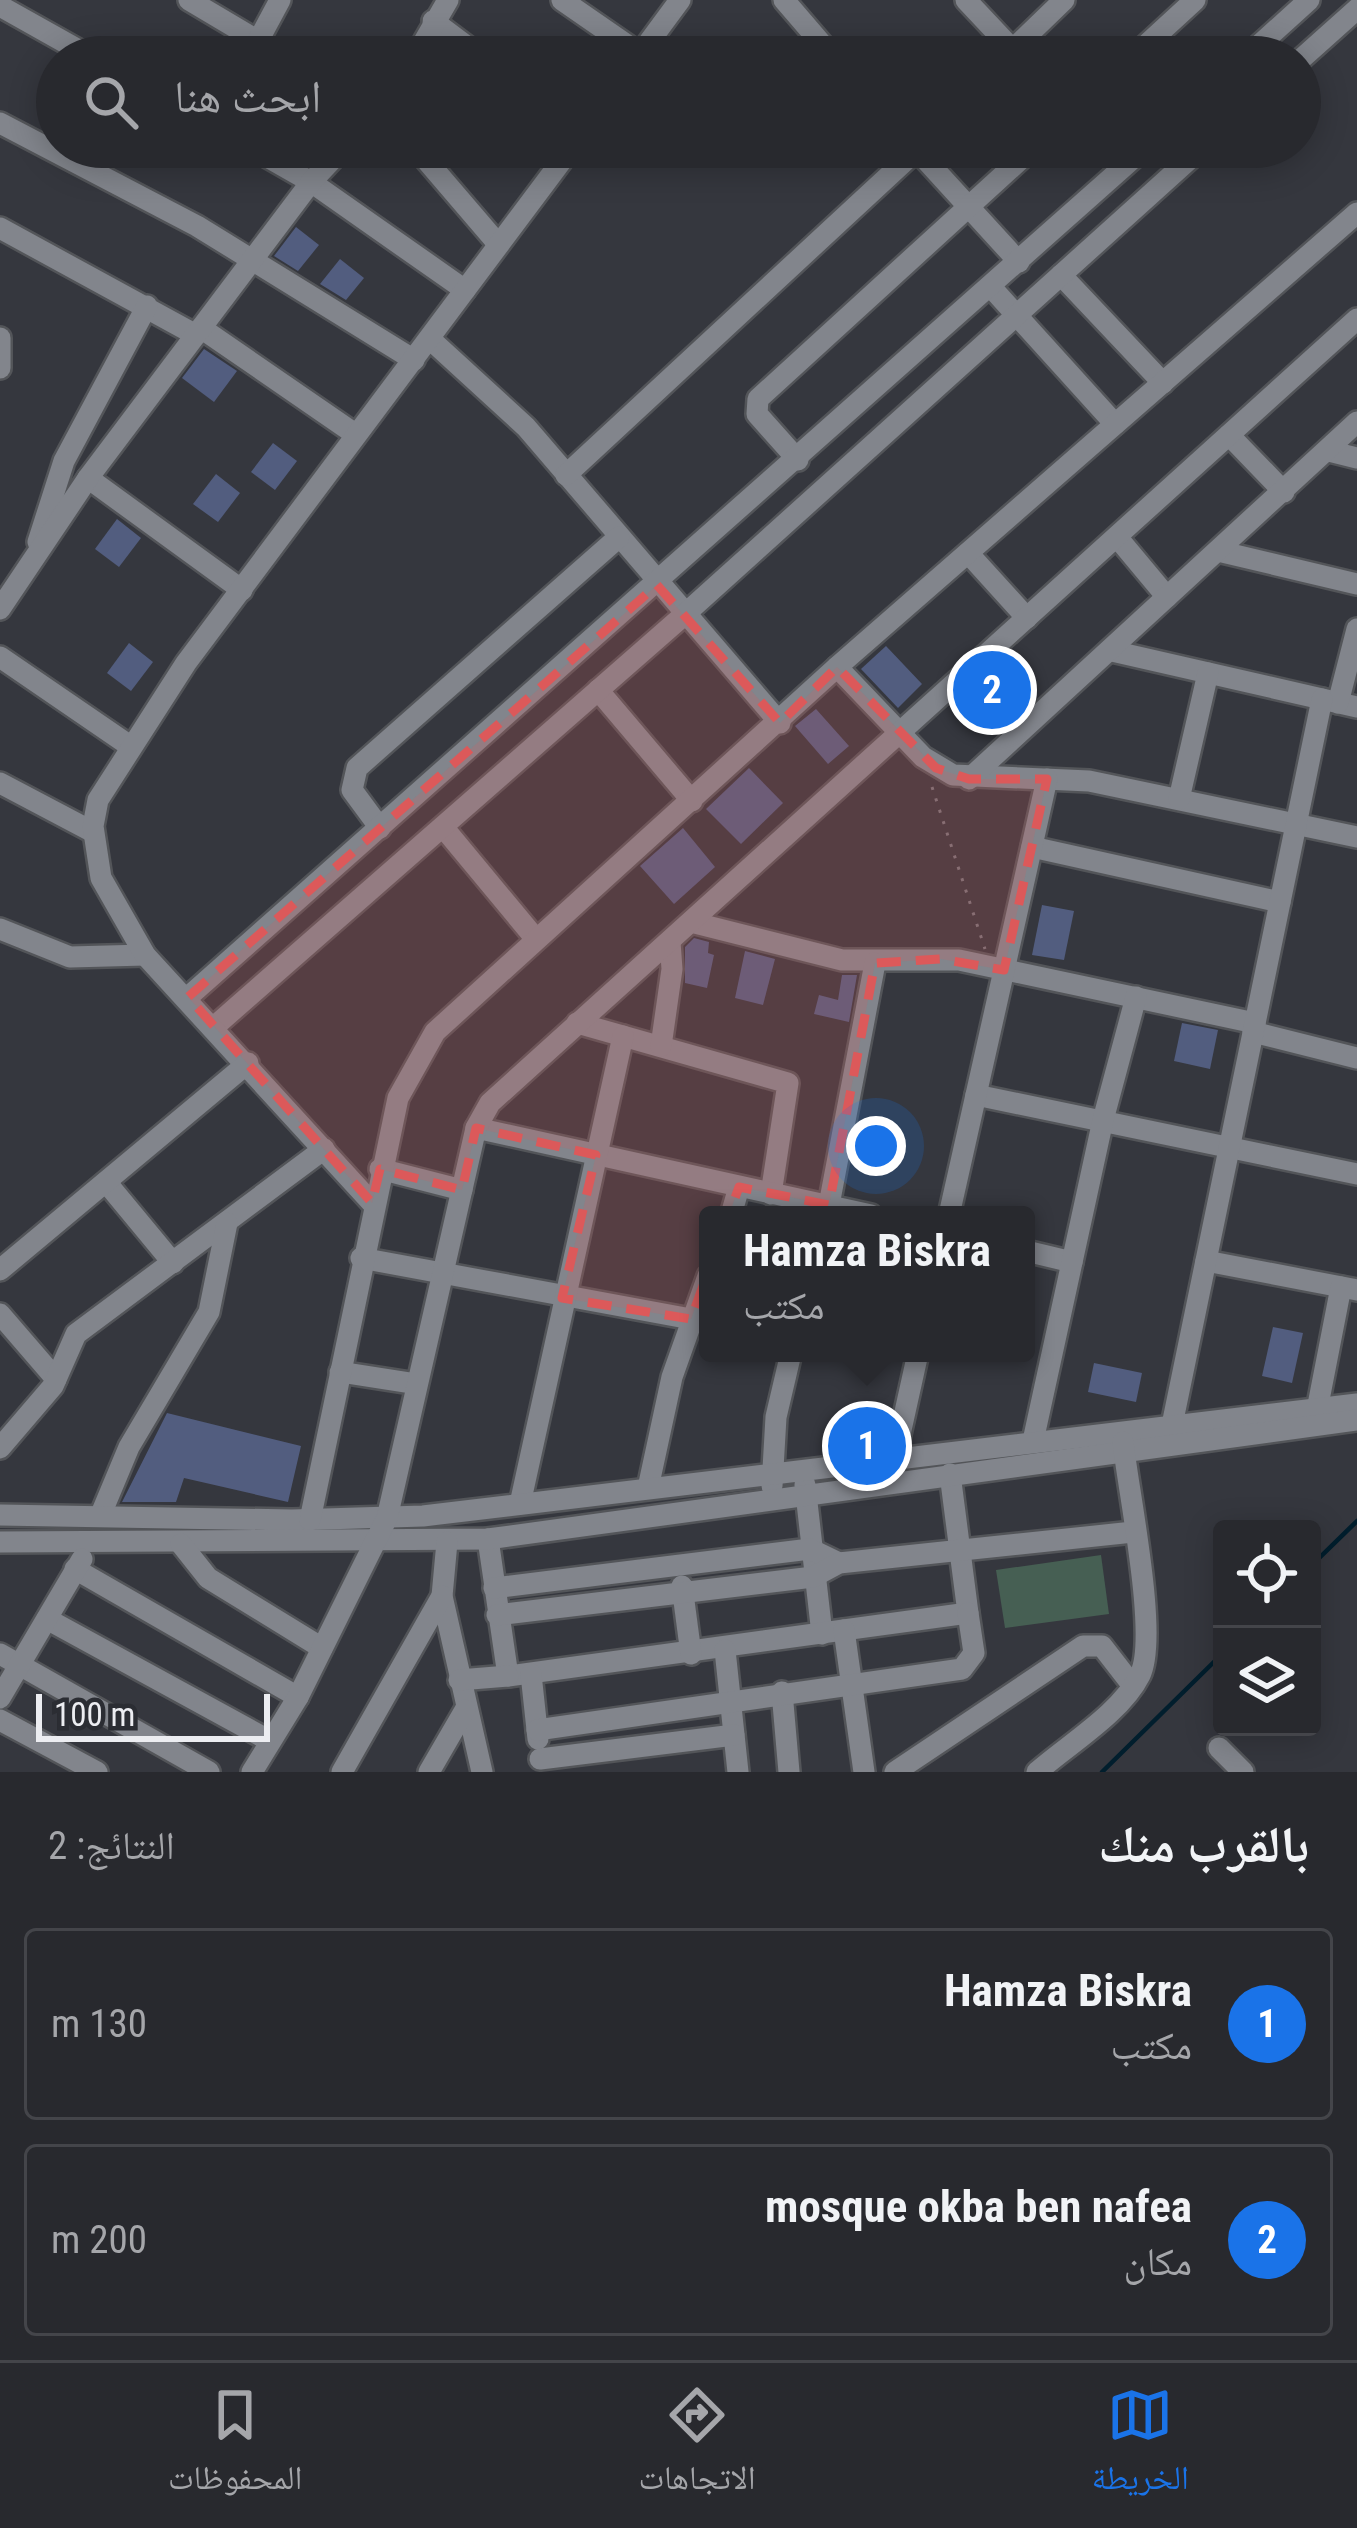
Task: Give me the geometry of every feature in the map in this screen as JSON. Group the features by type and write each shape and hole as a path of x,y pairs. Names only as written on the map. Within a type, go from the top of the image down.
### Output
{"street":[{"path":"189,0 251,36"},
{"path":"260,36 280,0"},
{"path":"416,0 440,12 462,36"},
{"path":"562,0 612,36"},
{"path":"653,36 680,0"},
{"path":"784,0 815,36"},
{"path":"966,0 995,36"},
{"path":"1027,36 1064,0"},
{"path":"1156,36 1195,0"},
{"path":"1267,36 1299,3"},
{"path":"0,6 54,36"},
{"path":"1321,41 1357,9"},
{"path":"0,123 36,141"},
{"path":"91,168 414,360"},
{"path":"287,168 465,290"},
{"path":"0,609 88,478 324,168"},
{"path":"434,168 498,244"},
{"path":"372,1203 146,955 100,878 93,832 98,800 130,746 242,590 556,168"},
{"path":"566,475 896,168"},
{"path":"935,168 1019,262"},
{"path":"797,460 757,414 758,399 1011,168"},
{"path":"188,997 1123,168"},
{"path":"215,1026 684,615 1180,168"},
{"path":"310,1520 372,1203 398,1098 413,1063 448,1017 837,668 1357,213"},
{"path":"0,227 198,332 356,434"},
{"path":"1061,274 1163,383"},
{"path":"991,287 1115,424"},
{"path":"35,555 64,461 147,306"},
{"path":"252,1772 298,1697 379,1541 476,1129 502,1088 670,942 1357,319"},
{"path":"0,338 4,347 0,368"},
{"path":"430,340 486,385 780,723"},
{"path":"969,779 1357,422"},
{"path":"1229,435 1284,492"},
{"path":"1329,451 1357,458"},
{"path":"88,478 242,590"},
{"path":"380,828 352,790 357,768 619,537"},
{"path":"1117,537 1167,597"},
{"path":"1218,551 1357,584"},
{"path":"968,553 1027,618"},
{"path":"1172,1425 1296,824 1339,703 1357,629"},
{"path":"1112,651 1339,703"},
{"path":"0,657 130,746"},
{"path":"837,668 922,757 969,779 1047,778 1179,799 1357,838"},
{"path":"1179,799 1208,673"},
{"path":"598,690 692,801"},
{"path":"951,1206 998,969 1047,778"},
{"path":"0,783 93,832"},
{"path":"443,826 535,938"},
{"path":"1032,847 1280,902"},
{"path":"692,922 875,963 940,958 998,969 1254,1027 1357,1058"},
{"path":"0,929 70,957 146,955"},
{"path":"661,1046 672,969 670,942"},
{"path":"829,1205 875,963"},
{"path":"1033,1441 1103,1120 1136,998"},
{"path":"577,1022 788,1082 771,1194"},
{"path":"520,1504 623,1036"},
{"path":"0,1270 248,1063"},
{"path":"976,1094 1357,1174"},
{"path":"476,1129 833,1206"},
{"path":"0,1448 56,1379 76,1334 325,1149"},
{"path":"380,1169 461,1190"},
{"path":"106,1182 173,1263"},
{"path":"734,1206 739,1187"},
{"path":"100,1514 129,1447 209,1312 227,1223"},
{"path":"1035,1253 1072,1262"},
{"path":"362,1258 562,1298 699,1308 668,1391 648,1487"},
{"path":"1206,1261 1349,1288 1318,1409"},
{"path":"0,1314 56,1379"},
{"path":"773,1498 776,1417 789,1362"},
{"path":"895,1457 916,1362"},
{"path":"340,1372 416,1384"},
{"path":"0,1542 488,1539 950,1474 1123,1441 1172,1425 1357,1404"},
{"path":"0,1515 387,1518 1033,1441 1123,1441 1357,1420"},
{"path":"1037,1772 1133,1686 1142,1671 1146,1637 1123,1441"},
{"path":"803,1468 813,1577 851,1682 864,1772"},
{"path":"537,1730 965,1667 974,1653 950,1474"},
{"path":"497,1616 813,1577 839,1563 1133,1532"},
{"path":"488,1539 497,1616 537,1730 542,1766 734,1735"},
{"path":"447,1542 442,1596 482,1772"},
{"path":"0,1698 9,1659 47,1618 92,1544"},
{"path":"181,1544 208,1578 322,1648"},
{"path":"494,1588 810,1549 839,1563"},
{"path":"679,1568 691,1654"},
{"path":"75,1570 298,1697"},
{"path":"342,1772 442,1596"},
{"path":"459,1680 724,1650 968,1613"},
{"path":"47,1618 270,1742"},
{"path":"895,1772 1083,1646 1102,1646 1133,1686"},
{"path":"724,1650 738,1772"},
{"path":"9,1659 209,1772"},
{"path":"782,1692 789,1772"},
{"path":"429,1772 465,1710"},
{"path":"0,1720 97,1772"},
{"path":"1220,1748 1243,1772"}],"path":[{"path":"922,757 998,969"}],"highlighted area":[{"path":"657,585 780,723 837,667 936,768 969,779 1047,779 1004,970 941,959 875,963 829,1205 739,1187 691,1319 562,1298 596,1155 476,1128 462,1190 380,1169 372,1203 188,997"}],"green space":[{"path":"1101,1555 1109,1614 1005,1628 996,1570"}],"building":[{"path":"296,227 319,245 298,271 274,256"},
{"path":"340,259 364,278 346,300 320,284"},
{"path":"204,349 237,371 214,402 182,378"},
{"path":"273,443 297,461 275,490 251,472"},
{"path":"216,474 240,493 218,522 193,504"},
{"path":"117,519 141,538 119,567 95,549"},
{"path":"129,643 153,662 131,691 107,673"},
{"path":"886,646 922,684 898,708 861,669"},
{"path":"1006,657 1032,685 985,733 957,701"},
{"path":"816,709 849,746 828,764 795,726"},
{"path":"749,768 783,803 741,844 706,809"},
{"path":"683,828 715,867 674,904 640,866"},
{"path":"1042,905 1074,911 1064,960 1032,955"},
{"path":"694,938 709,942 708,953 714,955 707,988 685,983 685,947"},
{"path":"745,951 775,959 763,1005 735,998"},
{"path":"842,975 857,975 849,1022 814,1014 819,995 838,1000"},
{"path":"1182,1023 1218,1030 1210,1069 1174,1061"},
{"path":"1273,1327 1303,1333 1292,1383 1262,1376"},
{"path":"1094,1363 1142,1373 1136,1402 1088,1392"},
{"path":"167,1413 301,1446 288,1502 184,1478 176,1502 122,1502"}],"waterway":[{"path":"1321,1556 1357,1521"},
{"path":"1102,1772 1213,1663"}],"place":[{"name":"mosque okba ben nafea","path":"992,690"},
{"name":"Hamza Biskra","path":"867,1446"}]}
